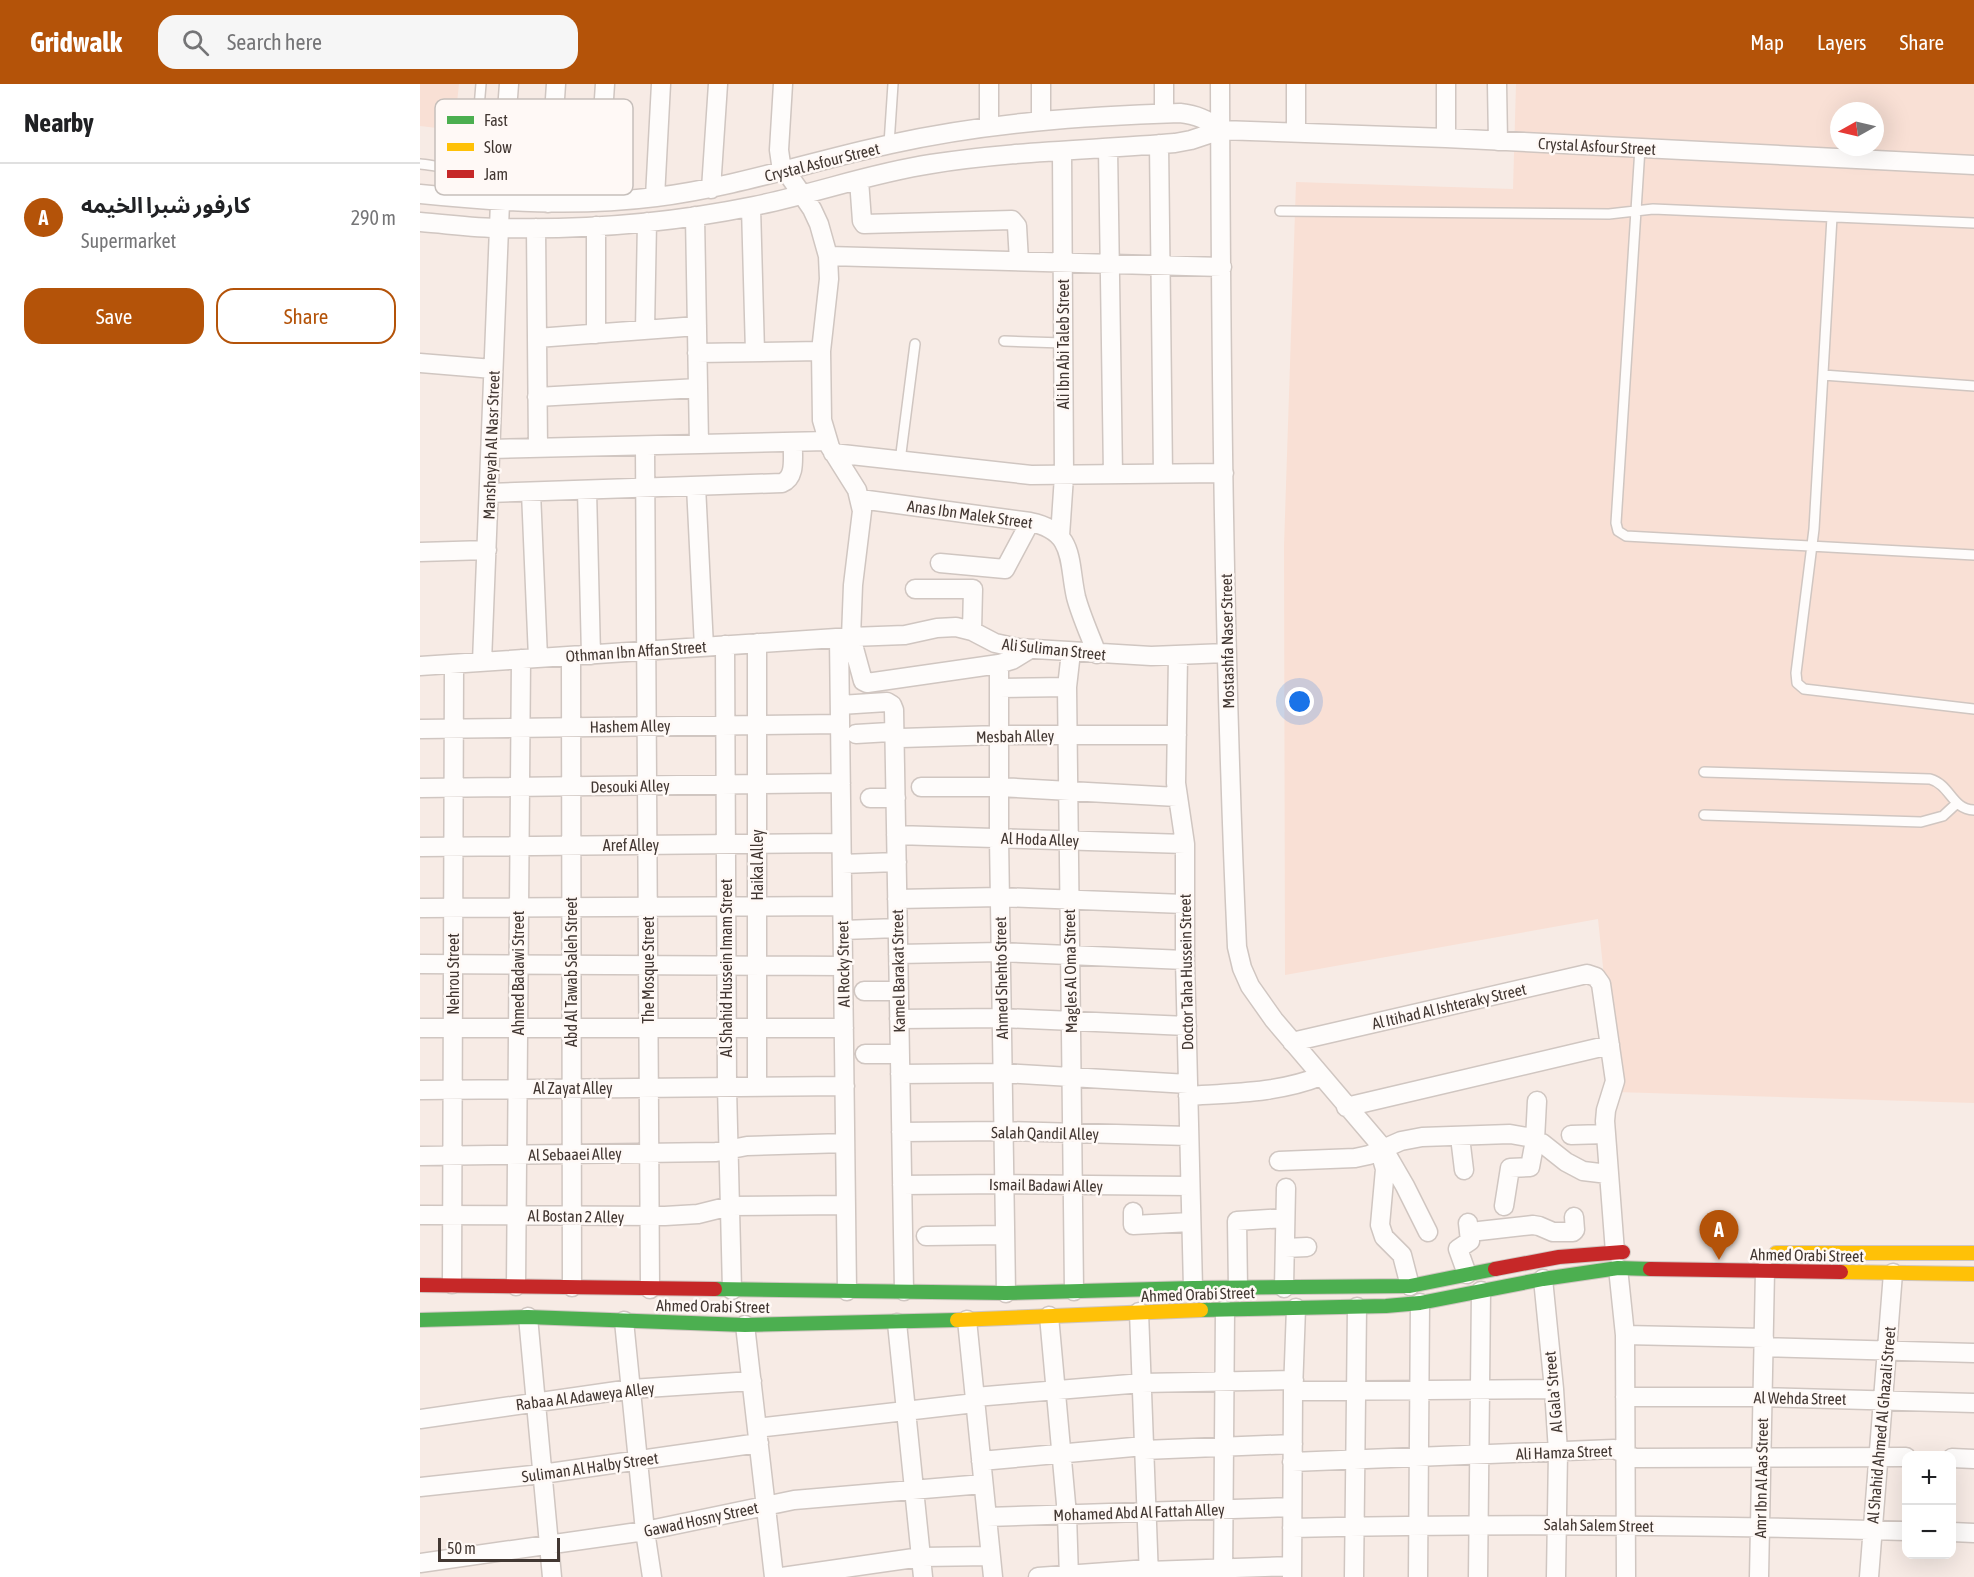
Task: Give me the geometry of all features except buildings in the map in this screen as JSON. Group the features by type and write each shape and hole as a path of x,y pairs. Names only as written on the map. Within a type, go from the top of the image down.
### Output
{"street":[{"name":"Mansheyah Al Nasr Street","path":"508,99 509,84"},
{"path":"555,99 556,84"},
{"path":"604,99 605,84"},
{"path":"655,197 661,84"},
{"path":"711,189 718,84"},
{"path":"783,84 779,150 781,164 803,195 819,224 828,256 829,279 821,351 822,420 830,447 852,481 860,499 862,523 845,637 862,680 866,683 999,664 1012,660 1030,649"},
{"path":"989,84 989,127"},
{"path":"1041,84 1041,122"},
{"path":"1164,84 1164,113"},
{"name":"Mostashfa Naser Street","path":"1220,84 1226,653 1237,947 1242,968 1250,986 1292,1042 1381,1149 1405,1186 1428,1232"},
{"path":"1296,84 1296,132"},
{"path":"1446,84 1446,138"},
{"path":"1497,84 1498,141"},
{"name":"Crystal Asfour Street","path":"420,194 500,202 548,203 655,197 711,189 889,144 989,127 1041,122 1164,113 1195,114 1209,120 1221,130"},
{"name":"Crystal Asfour Street","path":"420,222 499,228 536,228 647,222 751,207 928,164 972,157 1159,144 1191,140 1221,130 1446,138 1974,165"},
{"path":"1159,144 1163,474"},
{"path":"1108,148 1113,474"},
{"name":"Ali Ibn Abi Taleb Street","path":"1060,536 1064,476 1062,151"},
{"path":"859,180 864,224 1012,220 1017,226 1019,261"},
{"name":"Mansheyah Al Nasr Street","path":"482,662 501,195"},
{"path":"548,203 549,195"},
{"path":"597,195 597,202"},
{"path":"751,207 755,352"},
{"path":"695,216 699,444"},
{"path":"645,330 647,222"},
{"path":"596,226 596,334"},
{"path":"536,228 538,448"},
{"path":"828,256 1222,267"},
{"path":"537,338 697,326"},
{"path":"697,353 821,351"},
{"path":"420,363 493,369"},
{"path":"537,397 698,388"},
{"path":"490,449 793,442 900,461 1020,474 1064,476 1224,473"},
{"path":"489,493 785,482 792,472 793,442"},
{"name":"The Mosque Street","path":"645,446 650,1289"},
{"path":"696,486 705,647"},
{"path":"587,490 591,655"},
{"name":"Ahmed Badawi Street","path":"516,1286 520,728 529,659 531,492"},
{"name":"Anas Ibn Malek Street","path":"860,499 1042,524 1060,536"},
{"path":"940,563 1005,569 1030,522"},
{"path":"1060,536 1068,550 1076,597 1097,654"},
{"path":"420,552 487,550"},
{"path":"915,589 973,589 972,631"},
{"name":"Ali Suliman Street","path":"845,637 905,635 947,626 972,631 994,643 1030,649 1097,654 1178,656 1226,653"},
{"name":"Othman Ibn Affan Street","path":"420,666 845,637"},
{"name":"Al Rocky Street","path":"845,637 840,724 847,1291"},
{"name":"Haikal Alley","path":"757,643 757,1087"},
{"name":"Al Shahid Hussein Imam Street","path":"725,645 726,1029 732,1290"},
{"name":"Magles Al Oma Street","path":"1071,652 1067,687 1074,1291"},
{"name":"Abd Al Tawab Saleh Street","path":"571,656 572,1287"},
{"name":"Doctor Taha Hussein Street","path":"1178,656 1177,797 1183,820 1185,844 1186,1026 1193,1288"},
{"name":"Nehrou Street","path":"452,1284 454,664"},
{"name":"Ahmed Shehto Street","path":"999,664 999,838 1006,1293"},
{"path":"999,688 1067,687"},
{"name":"Kamel Barakat Street","path":"840,705 889,703 894,710 904,1291"},
{"name":"Hashem Alley","path":"420,729 840,724"},
{"name":"Mesbah Alley","path":"856,734 890,732 901,738 999,735 1177,735"},
{"name":"Desouki Alley","path":"420,788 841,783"},
{"path":"921,788 999,787 1177,797"},
{"path":"870,798 896,798"},
{"name":"Al Hoda Alley","path":"896,835 1185,844"},
{"name":"Aref Alley","path":"420,847 841,843"},
{"path":"842,864 897,862"},
{"path":"897,899 1000,897 1184,904"},
{"path":"420,908 842,906"},
{"path":"843,930 898,928"},
{"path":"898,954 1001,952 1185,960"},
{"path":"420,964 843,966"},
{"name":"Al Itihad Al Ishteraky Street","path":"1292,1042 1587,974 1596,977 1601,984 1610,1045"},
{"path":"864,992 899,991"},
{"path":"899,1019 1002,1018 1186,1026"},
{"path":"420,1028 844,1028"},
{"path":"1346,1107 1610,1045 1615,1081 1606,1110 1606,1134 1616,1260 1625,1335 1626,1577"},
{"path":"865,1054 900,1054"},
{"path":"900,1074 1003,1073 1072,1077 1188,1090 1278,1089 1321,1076"},
{"name":"Al Zayat Alley","path":"420,1090 845,1086"},
{"path":"1504,1206 1509,1168 1529,1168 1535,1140 1537,1101"},
{"name":"Salah Qandil Alley","path":"901,1132 1004,1131 1189,1137"},
{"path":"1279,1161 1355,1158 1401,1141 1422,1137 1510,1134 1535,1140 1548,1146 1574,1167 1592,1174 1608,1174"},
{"path":"1571,1135 1606,1134"},
{"path":"1461,1137 1464,1170"},
{"name":"Al Sebaaei Alley","path":"420,1156 716,1152 747,1146 845,1143"},
{"path":"1381,1149 1385,1169 1380,1225 1388,1242 1402,1255 1410,1286"},
{"name":"Ismail Badawi Alley","path":"902,1185 1190,1186"},
{"path":"1284,1288 1286,1188"},
{"name":"Al Bostan 2 Alley","path":"420,1215 648,1216 698,1214 730,1206 846,1205"},
{"path":"1132,1212 1133,1225 1191,1222"},
{"path":"1467,1274 1458,1249 1470,1241 1474,1227 1533,1225 1557,1233 1574,1232 1574,1217"},
{"path":"1238,1288 1237,1221 1285,1218"},
{"path":"1557,1233 1559,1257"},
{"path":"926,1236 1005,1235"},
{"path":"1285,1248 1307,1247"},
{"name":"Ahmed Orabi Street","path":"420,1320 528,1317 745,1325 897,1323 1139,1312 1420,1304 1543,1279 1639,1252"},
{"name":"Ahmed Orabi Street","path":"1757,1253 1974,1253"},
{"name":"Ahmed Orabi Street","path":"420,1285 1006,1293 1410,1286 1559,1257 1766,1270 1974,1274"},
{"name":"Amr Ibn Al Aas Street","path":"1759,1577 1766,1270"},
{"name":"Al Shahid Ahmed Al Ghazali Street","path":"1869,1577 1893,1273"},
{"name":"Al Gala' Street","path":"1543,1279 1558,1452 1556,1577"},
{"path":"875,1323 876,1291"},
{"path":"1478,1577 1481,1291"},
{"path":"1418,1577 1420,1304"},
{"path":"1354,1577 1357,1307"},
{"path":"1038,1577 1148,1572 1292,1572 1293,1385 1296,1308"},
{"path":"1223,1573 1225,1310"},
{"path":"1139,1312 1148,1572"},
{"path":"1049,1316 1067,1515 1069,1576"},
{"path":"528,1317 552,1577"},
{"path":"967,1320 993,1577"},
{"path":"624,1321 645,1531 652,1577"},
{"path":"897,1323 923,1577"},
{"path":"745,1325 774,1577"},
{"path":"1625,1335 1887,1351 1974,1353"},
{"name":"Rabaa Al Adaweya Alley","path":"420,1419 631,1389 752,1381"},
{"name":"Suliman Al Halby Street","path":"420,1487 542,1474 638,1460 758,1436 906,1411 1056,1390 1142,1383 1224,1381 1293,1385"},
{"path":"1293,1385 1356,1391 1554,1389"},
{"name":"Al Wehda Street","path":"1625,1397 1763,1397 1974,1403"},
{"name":"Ali Hamza Street","path":"981,1461 1144,1448 1224,1447 1355,1459 1614,1449 1635,1458 1902,1457"},
{"path":"1956,1458 1974,1459"},
{"name":"Gawad Hosny Street","path":"420,1563 645,1531 794,1500 983,1484"},
{"name":"Mohamed Abd Al Fattah Alley","path":"987,1517 1292,1507"},
{"name":"Salah Salem Street","path":"1292,1528 1478,1524 1902,1531"},
{"path":"1956,1532 1974,1533"},
{"path":"782,1577 921,1557 990,1556"}],"lane":[{"path":"480,99 481,84"},
{"path":"889,144 893,84"},
{"path":"1640,148 1616,527 1618,531 1626,536 1974,555"},
{"path":"420,164 435,165"},
{"path":"1280,211 1609,214 1662,210 1974,223"},
{"path":"1832,217 1813,546 1796,678 1800,687 1804,689 1974,709"},
{"path":"1004,341 1064,343"},
{"path":"900,461 915,344"},
{"path":"1823,375 1974,386"},
{"path":"1704,772 1930,779 1946,788 1961,808 1974,810"},
{"path":"1704,815 1921,822 1943,816 1956,804"}],"shaded area":[{"path":"420,84 459,84 457,99 435,99 435,128 420,126"},
{"path":"1516,84 1974,84 1974,1103 1616,1092 1598,919 1285,975 1284,546 1296,182 1513,189"}],"traffic: fast":[{"path":"1201,1310 1386,1306 1420,1303 1543,1279 1618,1268 1650,1269"},
{"path":"715,1289 1006,1293 1410,1286 1495,1269"},
{"path":"420,1320 528,1317 745,1325 957,1320"}],"traffic: slow":[{"path":"1776,1253 1974,1253"},
{"path":"1841,1272 1974,1274"},
{"path":"957,1320 1201,1310"}],"traffic: jam":[{"path":"1495,1269 1559,1257 1623,1252"},
{"path":"1650,1269 1841,1272"},
{"path":"420,1285 715,1289"}],"place":[{"name":"كارفور شبرا الخيمه","path":"1719,1260"}]}
